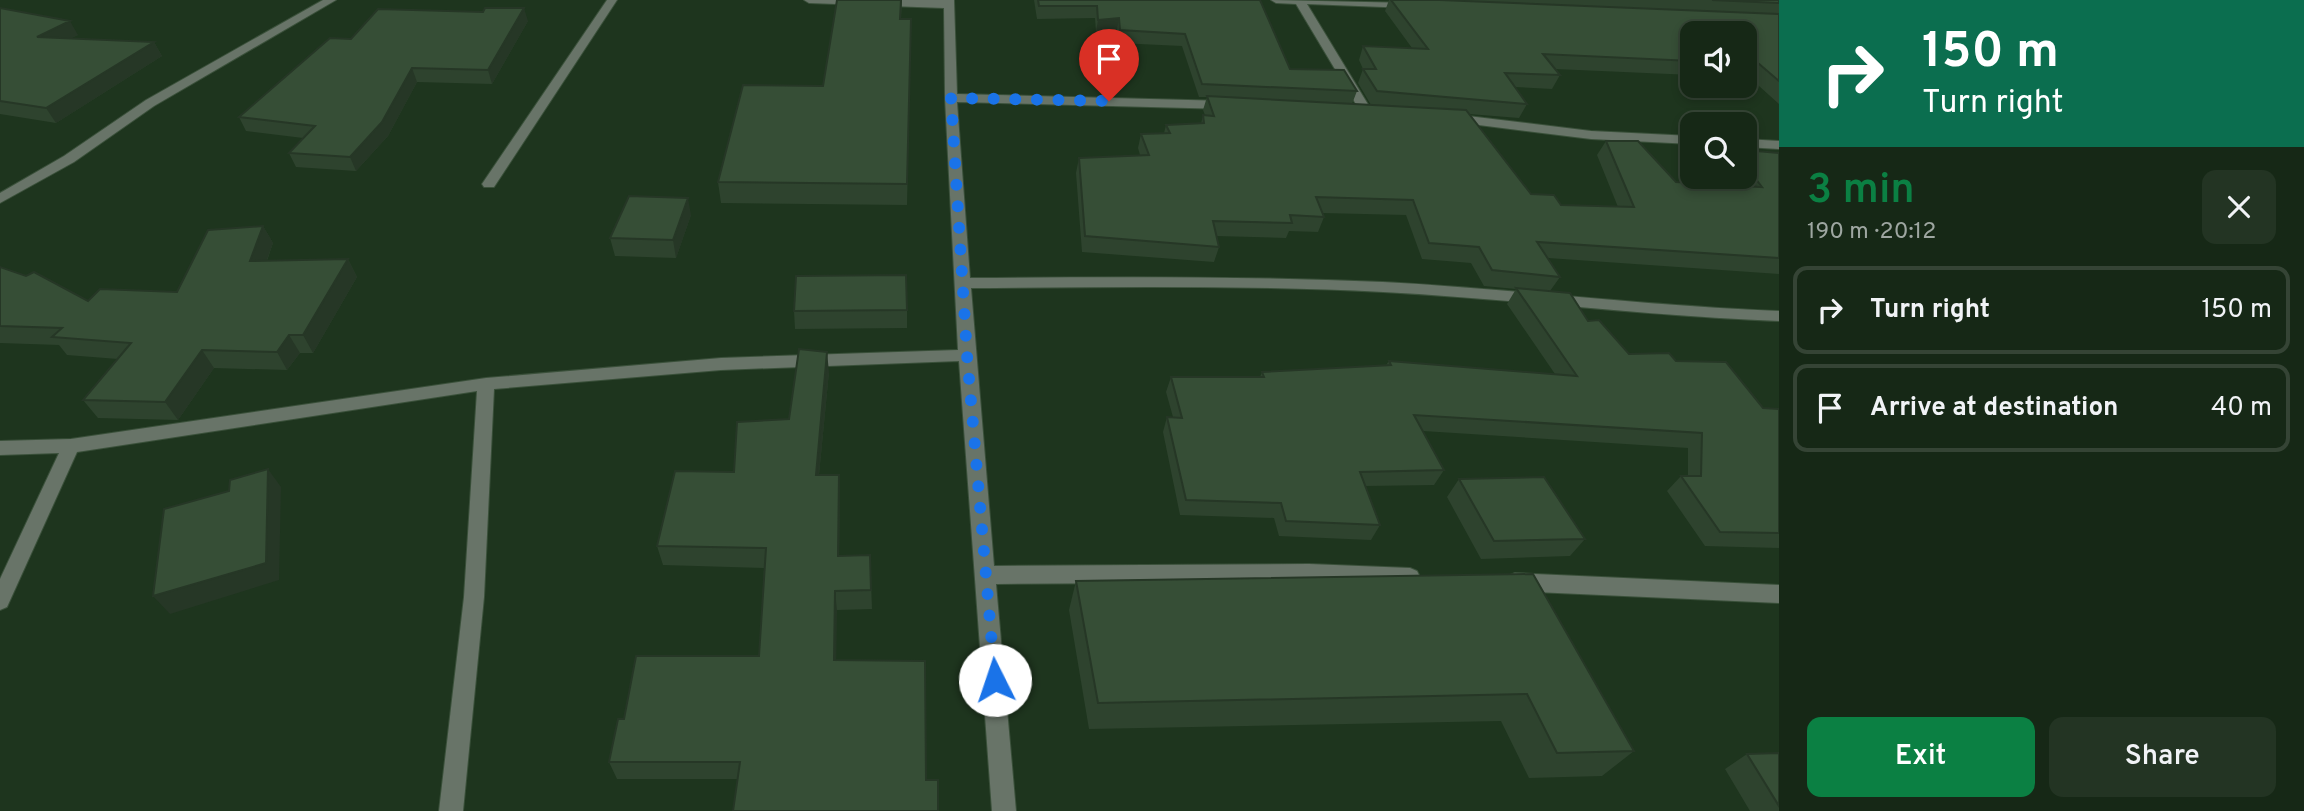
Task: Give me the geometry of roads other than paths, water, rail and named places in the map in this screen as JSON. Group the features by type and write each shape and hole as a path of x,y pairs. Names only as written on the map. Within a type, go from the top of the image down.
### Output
{"street":[{"path":"0,200 69,159 149,103 331,0"},
{"path":"489,184 612,0"},
{"path":"809,0 949,3 951,98 967,355 987,575 1004,811"},
{"path":"1276,0 1425,6"},
{"path":"1300,1 1366,112"},
{"path":"951,98 1243,106"},
{"path":"1434,116 1591,135 1680,139"},
{"path":"1757,144 1778,146"},
{"path":"963,283 1173,281 1383,287 1518,296 1681,314 1779,316"},
{"path":"0,448 71,446 486,384 721,364 967,355"},
{"path":"451,811 474,597 486,384"},
{"path":"0,601 71,446"},
{"path":"987,575 1308,573 1432,578"},
{"path":"1500,581 1779,594"}]}
